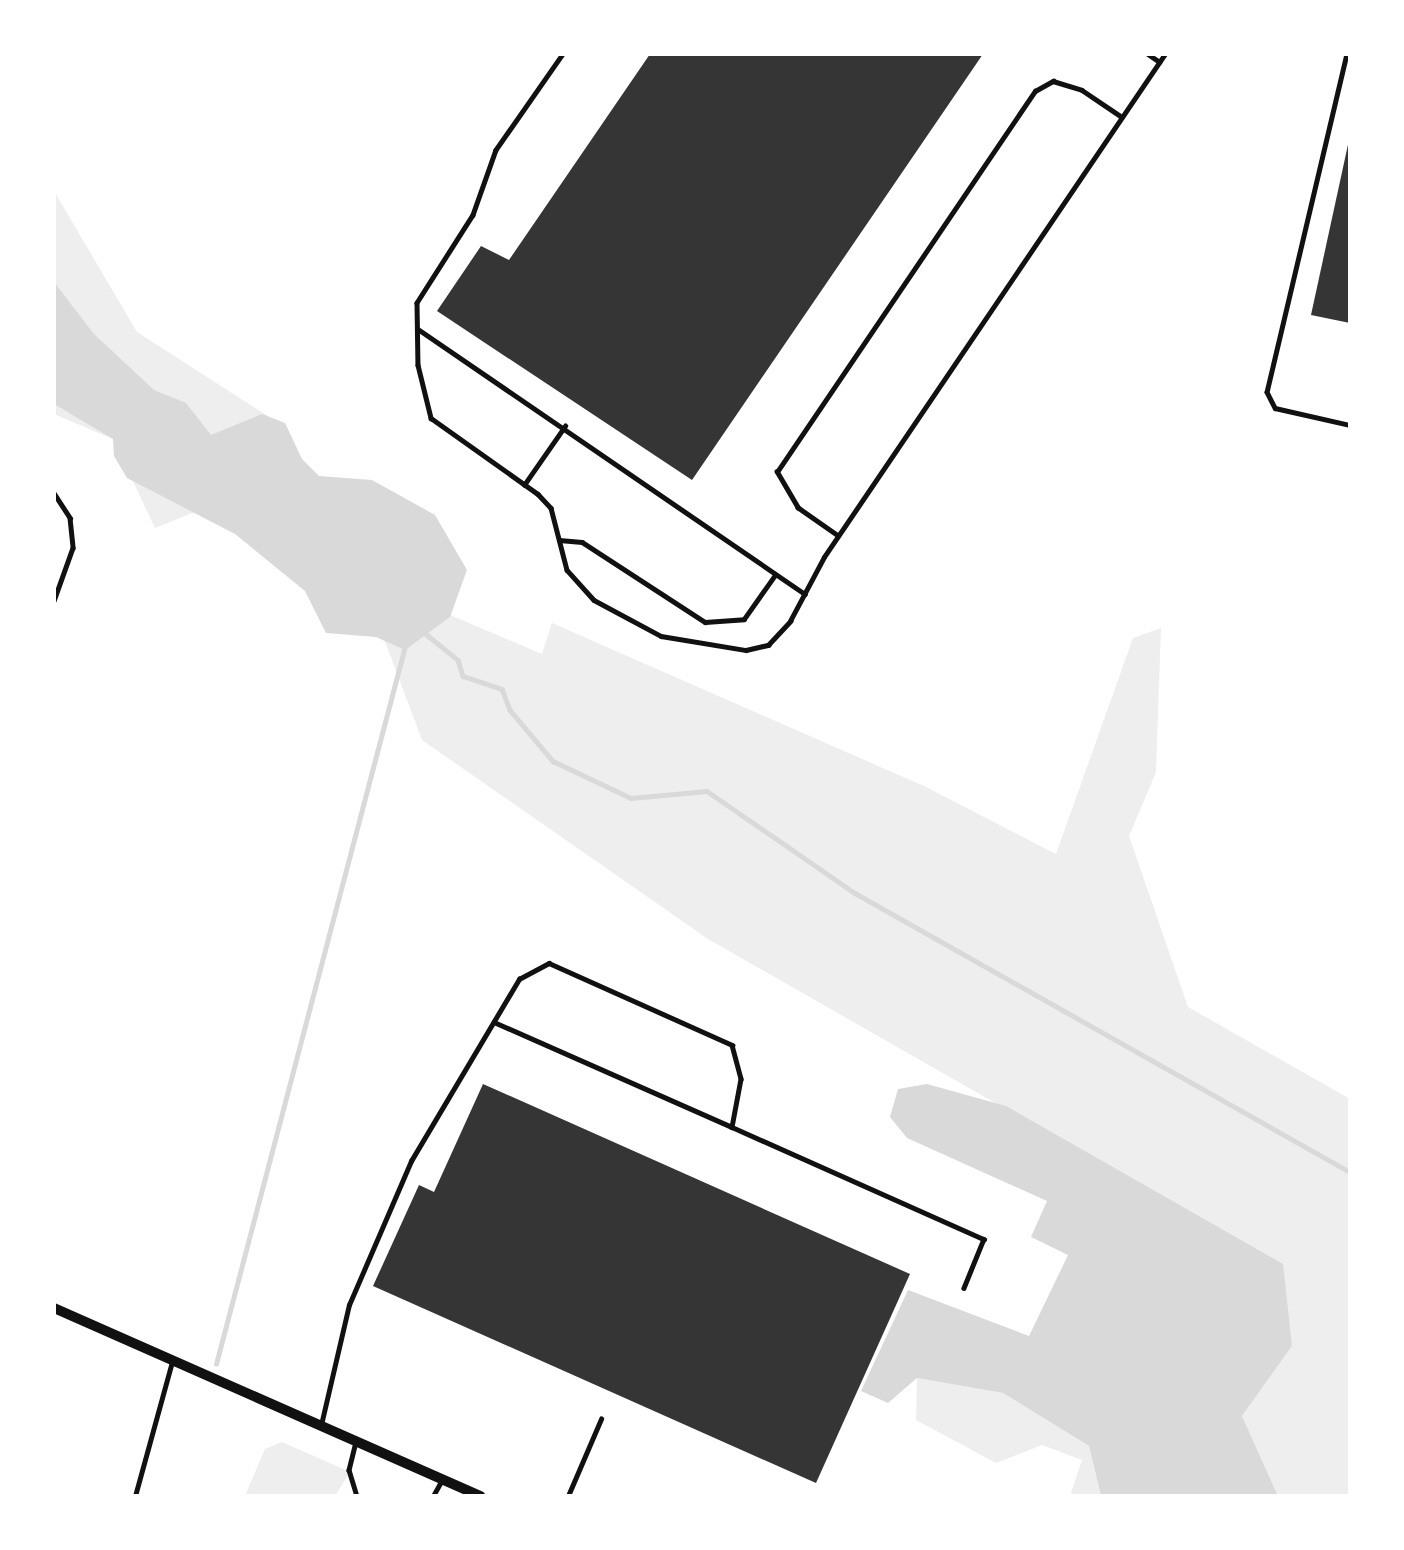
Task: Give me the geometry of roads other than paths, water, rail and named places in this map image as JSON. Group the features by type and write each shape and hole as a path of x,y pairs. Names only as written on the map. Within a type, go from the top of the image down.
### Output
{"main road":[{"path":"54,1308 480,1496"}],"lane":[{"path":"563,54 496,150 473,215 416,303 417,329 431,418 524,485 551,508 567,570 594,600 661,636 746,650 768,645 804,594 838,536 1165,54"},
{"path":"1148,54 1160,62"},
{"path":"1347,54 1267,392 1275,408 1350,425"},
{"path":"838,536 798,508 777,472 1035,91 1053,81 1082,90 1122,117"},
{"path":"417,329 565,426 804,594"},
{"path":"524,485 565,426"},
{"path":"54,493 70,518 73,548 54,601"},
{"path":"559,540 582,542 705,622 744,619 775,575"},
{"path":"321,1426 359,1278 411,1161 494,1022 533,967 567,967 732,1045 741,1079 732,1127"},
{"path":"494,1022 984,1240 964,1288"},
{"path":"135,1496 172,1360"},
{"path":"568,1496 601,1419"},
{"path":"356,1441 349,1470 357,1496"},
{"path":"433,1496 442,1479"}],"waterway":[{"path":"426,634 458,660 463,676 502,689 510,710 553,761 631,798 707,791 855,893 1350,1172"},
{"path":"216,1364 405,646"}]}
